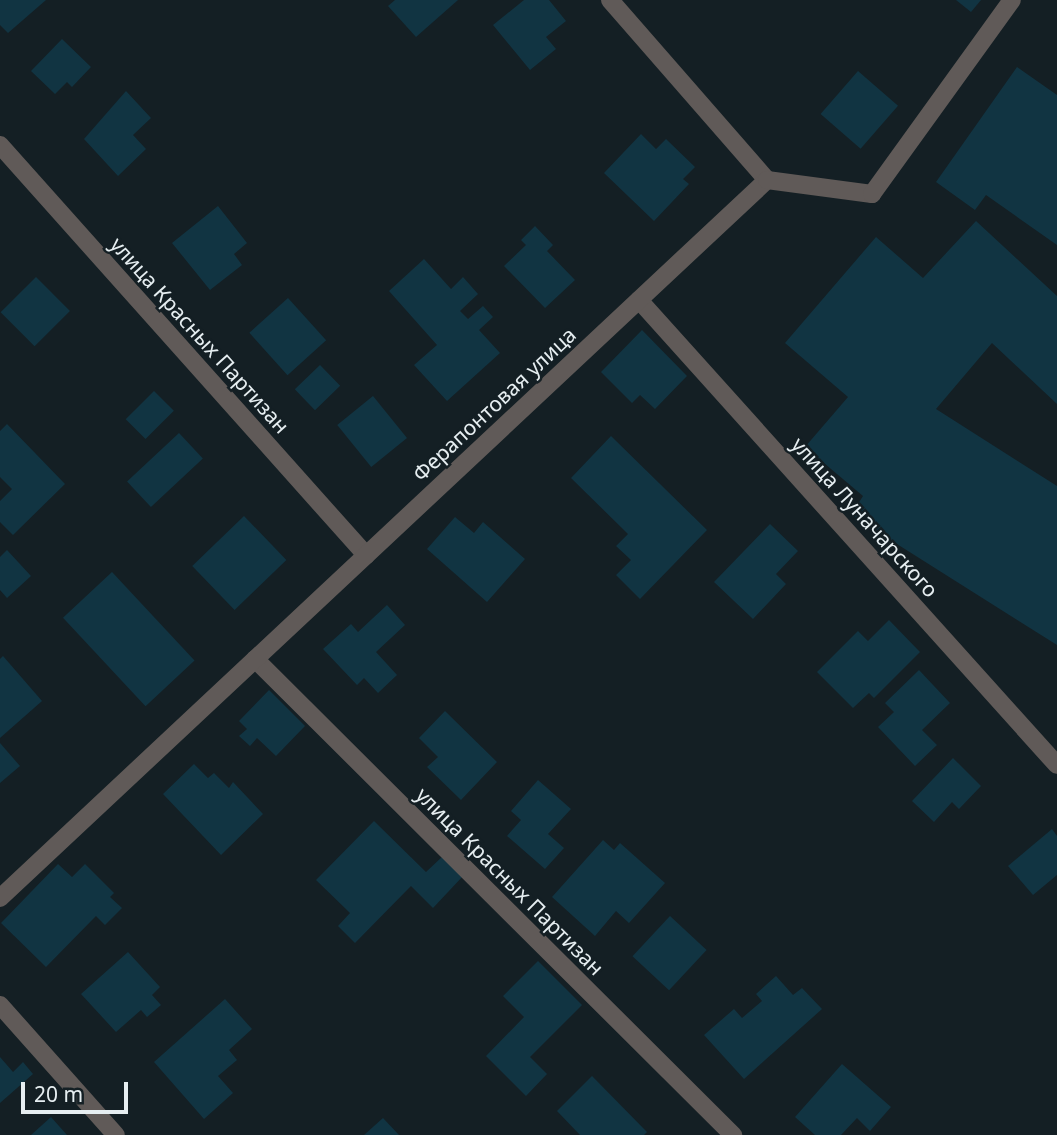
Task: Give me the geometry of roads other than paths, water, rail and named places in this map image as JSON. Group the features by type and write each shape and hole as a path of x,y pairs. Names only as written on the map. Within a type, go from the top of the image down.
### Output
{"street":[{"path":"610,0 767,180 872,194 1013,0"},
{"name":"улица Красных Партизан","path":"0,145 366,555"},
{"name":"Ферапонтовая улица","path":"0,898 767,180"},
{"name":"улица Луначарского","path":"639,300 1057,765"},
{"name":"улица Красных Партизан","path":"255,659 733,1135"},
{"path":"0,1005 116,1135"}]}
